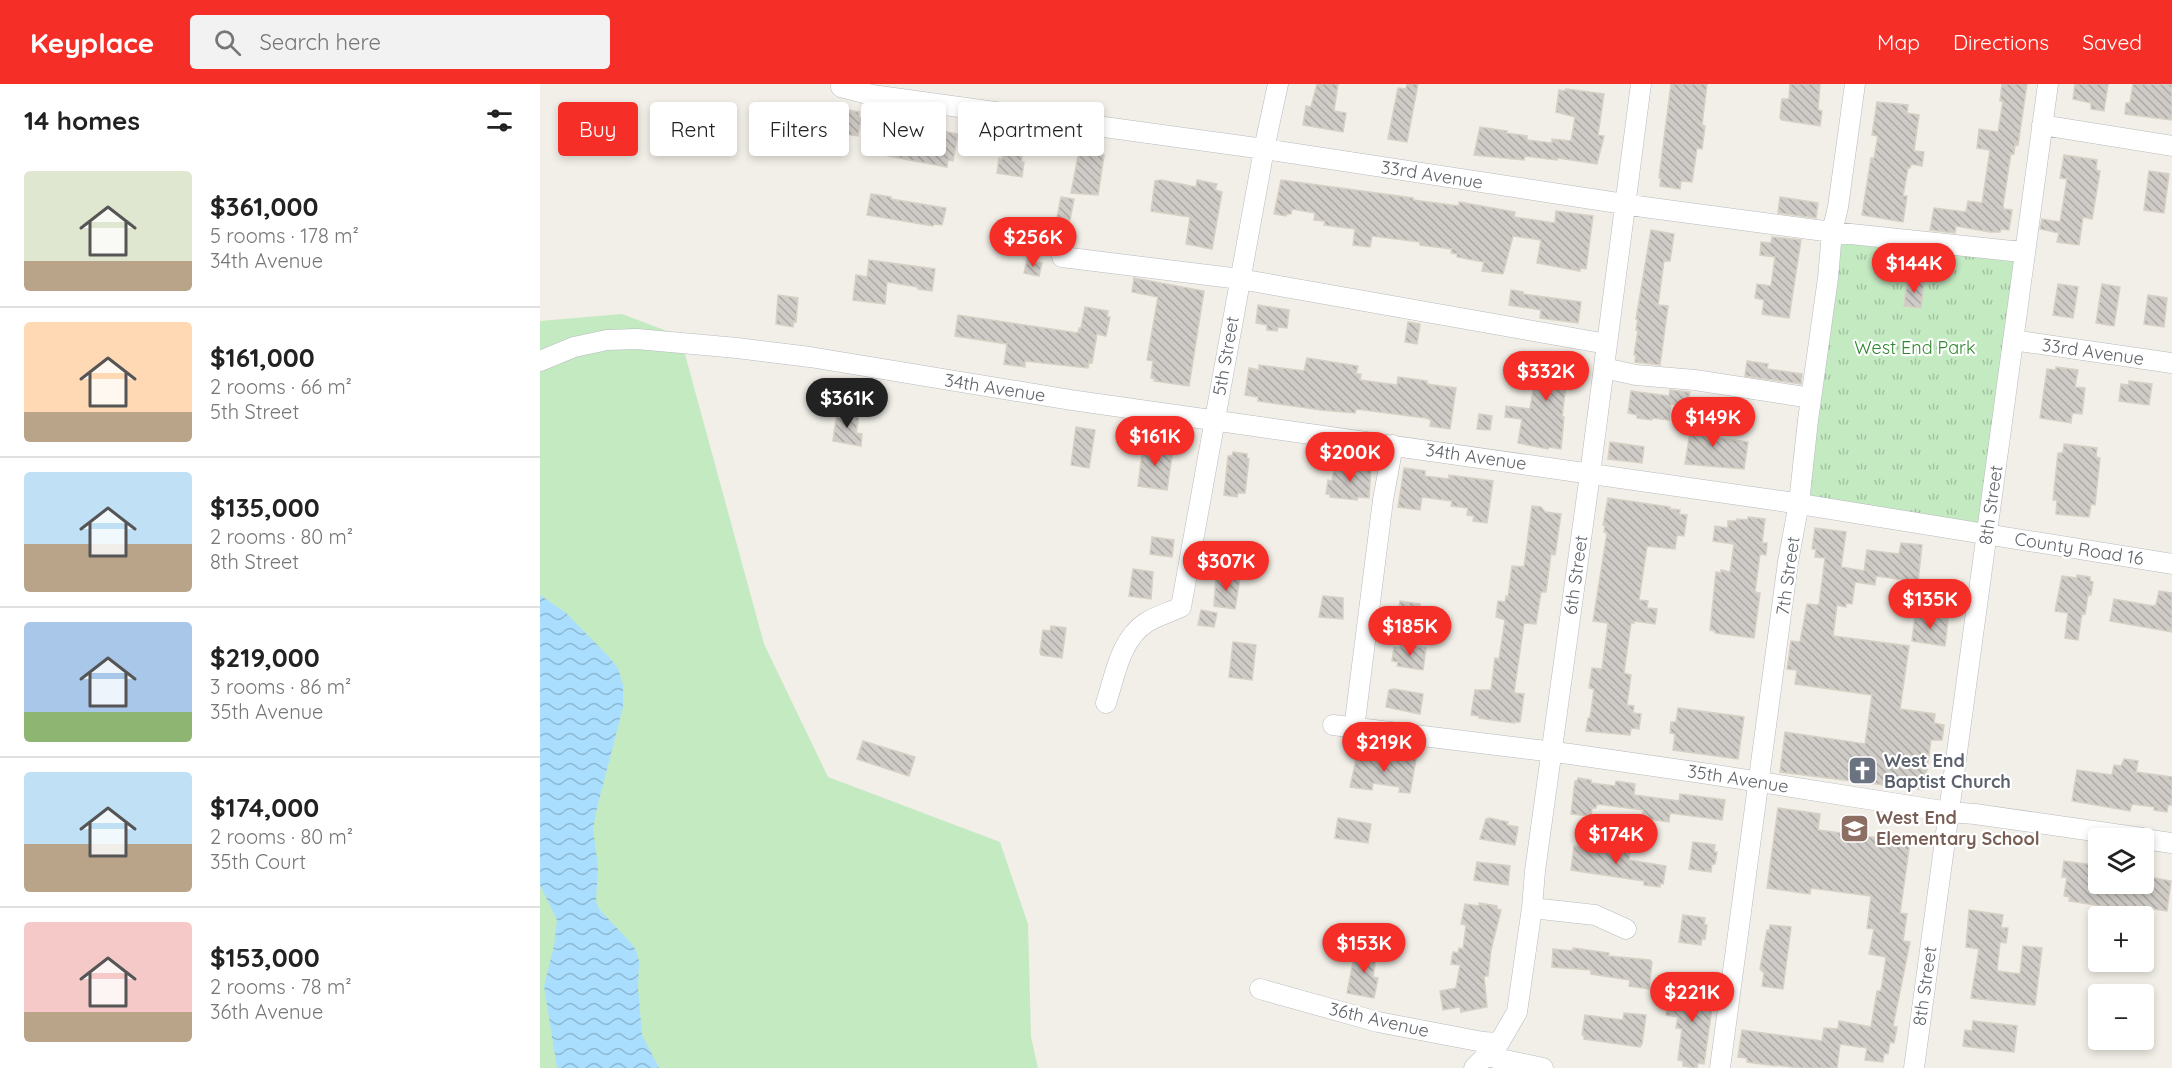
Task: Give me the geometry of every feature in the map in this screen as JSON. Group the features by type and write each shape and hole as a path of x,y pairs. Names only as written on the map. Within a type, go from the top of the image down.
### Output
{"street":[{"name":"5th Street","path":"1106,704 1121,654 1134,633 1147,622 1181,607 1264,149 1278,84"},
{"name":"6th Street","path":"1486,1056 1517,1012 1627,204 1641,84"},
{"name":"7th Street","path":"1720,1068 1788,562 1799,504 1832,232 1838,207 1855,84"},
{"name":"8th Street","path":"1914,1068 2048,84"},
{"name":"33rd Avenue","path":"841,87 873,95 910,91 1264,149 1627,204 1832,232 2012,251 2025,250"},
{"path":"2042,125 2172,146"},
{"path":"1062,257 1240,279 1607,344"},
{"name":"34th Avenue","path":"540,361 574,347 607,340 659,341 737,348 810,357 988,387 1799,504 1987,534"},
{"name":"33rd Avenue","path":"2013,340 2172,363"},
{"path":"1604,368 1636,375 1695,380 1812,398"},
{"path":"1354,729 1383,500 1393,445"},
{"name":"County Road 16","path":"1987,534 2044,549 2172,564"},
{"name":"35th Avenue","path":"1333,725 1551,751 1949,812 2088,831"},
{"name":"35th Avenue","path":"2154,841 2172,843"},
{"path":"1532,908 1595,915 1626,929"},
{"name":"36th Avenue","path":"1260,989 1486,1056 1543,1068"}],"green space":[{"name":"West End Park","path":"1839,236 2015,261 1982,524 1808,496"},
{"path":"622,314 680,336 764,644 828,777 1000,842 1028,924 1031,1037 1038,1068 540,1068 540,321"}],"water":[{"path":"540,595 566,613 608,656 618,668 623,685 623,707 593,829 598,866 596,901 599,909 636,950 639,961 638,988 642,1035 659,1068 557,1068 544,986 554,946 557,920 540,885"}],"building":[{"path":"1317,84 1338,84 1334,111 1346,113 1343,132 1303,125 1306,106 1311,107"},
{"path":"1407,84 1418,84 1407,142 1388,139 1398,88 1406,89"},
{"path":"1671,84 1707,84 1702,125 1705,126 1702,149 1697,148 1692,182 1681,181 1680,189 1660,186 1661,178 1659,178"},
{"path":"1790,84 1820,84 1818,110 1822,111 1820,126 1780,118 1782,99 1789,99"},
{"path":"2002,84 2027,84 2018,145 2015,144 2014,154 2011,153 2003,206 2004,209 2012,210 2009,230 2001,229 2000,232 1990,232 1956,226 1955,233 1930,230 1934,208 1966,212 1968,201 1982,203 1990,150 1977,148 1979,129 1998,132 2003,101 2000,101"},
{"path":"2075,84 2108,84 2104,111 2091,109 2091,103 2073,99"},
{"path":"2133,84 2172,84 2172,120 2125,114 2126,103 2130,103"},
{"path":"1566,89 1604,94 1598,135 1604,136 1597,164 1558,158 1557,160 1525,156 1524,160 1474,155 1480,127 1527,136 1527,140 1552,143 1552,139 1571,141 1575,117 1556,112 1559,90 1565,91"},
{"path":"1877,102 1908,105 1907,113 1919,115 1914,151 1924,152 1922,166 1911,164 1908,168 1903,196 1907,196 1903,222 1862,215 1871,158 1874,158 1878,136 1872,135"},
{"path":"849,110 859,112 859,118 861,118 858,136 849,135"},
{"path":"946,132 958,134 953,161 948,160 947,167 888,156 946,156"},
{"path":"2064,155 2097,160 2096,170 2100,171 2092,219 2083,217 2079,245 2057,242 2059,233 2040,229 2042,219 2060,222 2067,179 2060,178"},
{"path":"1002,156 1022,156 1022,177 997,173 999,158 1002,159"},
{"path":"1078,156 1104,156 1098,195 1071,193"},
{"path":"2149,171 2169,174 2164,213 2144,210"},
{"path":"1161,180 1196,187 1197,180 1217,184 1215,190 1222,192 1212,249 1186,244 1190,217 1151,211 1155,181"},
{"path":"1281,180 1459,206 1459,202 1515,212 1514,217 1555,223 1556,211 1593,216 1586,269 1580,268 1580,271 1537,263 1541,240 1513,236 1503,274 1482,271 1484,262 1457,257 1457,254 1451,253 1452,249 1420,245 1420,242 1372,236 1370,247 1353,245 1355,229 1324,225 1325,221 1314,220 1315,213 1292,209 1291,214 1286,216 1274,214"},
{"path":"871,194 946,208 942,225 934,224 933,226 867,215"},
{"path":"1061,197 1074,199 1070,220 1057,217"},
{"path":"1780,197 1818,203 1816,218 1778,213"},
{"path":"1651,230 1674,234 1670,261 1664,261 1658,305 1668,306 1660,365 1635,362 1636,355 1634,355 1638,330 1636,330 1638,319 1636,319"},
{"path":"1772,237 1801,240 1789,318 1762,314 1764,300 1755,298 1757,284 1771,286 1775,257 1760,255 1761,242 1771,243"},
{"path":"869,260 935,269 932,291 887,282 885,304 853,300 856,275 867,277"},
{"path":"1027,260 1042,263 1039,276 1024,273"},
{"path":"1134,278 1204,291 1189,386 1154,381 1155,379 1151,378 1153,361 1147,360 1158,297 1132,292"},
{"path":"1907,281 1924,283 1921,308 1904,306"},
{"path":"2058,284 2078,287 2073,318 2053,315"},
{"path":"2102,284 2120,287 2114,326 2096,323"},
{"path":"1511,290 1523,292 1523,294 1581,302 1578,323 1540,318 1541,310 1509,305"},
{"path":"778,295 798,298 796,322 794,321 793,327 776,324"},
{"path":"2148,295 2167,298 2164,327 2144,324"},
{"path":"1258,305 1289,310 1287,328 1278,327 1277,331 1267,330 1267,325 1256,323"},
{"path":"1085,307 1108,311 1107,317 1110,317 1106,336 1097,334 1092,363 1089,362 1088,368 1025,361 1025,367 1004,364 1007,344 955,336 958,315 1078,333"},
{"path":"1408,322 1420,324 1417,344 1405,342"},
{"path":"1539,352 1581,358 1578,379 1567,377 1561,449 1518,443 1522,419 1505,417 1506,406 1530,409"},
{"path":"1307,358 1358,366 1356,374 1361,374 1360,380 1397,385 1398,377 1456,388 1450,429 1430,426 1431,420 1426,418 1356,409 1355,413 1321,410 1258,401 1258,397 1245,395 1249,368 1259,370 1259,365 1304,371"},
{"path":"1747,361 1768,364 1767,369 1802,374 1801,384 1745,376"},
{"path":"2056,367 2078,370 2075,387 2085,388 2082,414 2072,413 2071,423 2040,418 2047,369 2056,370"},
{"path":"2129,381 2152,384 2149,405 2119,401 2121,384 2129,385"},
{"path":"1670,390 1690,392 1687,406 1671,404 1669,420 1637,418 1637,415 1628,413 1631,391 1669,396"},
{"path":"837,412 859,415 856,433 862,434 861,446 833,441"},
{"path":"1693,413 1704,414 1702,428 1713,430 1712,437 1748,442 1744,469 1685,464"},
{"path":"1479,414 1492,416 1490,430 1477,429"},
{"path":"1076,427 1095,430 1089,468 1071,465"},
{"path":"1610,442 1644,447 1642,463 1608,459"},
{"path":"2064,444 2097,448 2096,457 2100,458 2095,505 2091,504 2089,517 2056,514 2057,500 2053,500 2058,453 2063,453"},
{"path":"1143,445 1173,449 1167,490 1138,486"},
{"path":"1233,452 1247,454 1249,459 1245,493 1238,493 1237,497 1224,495 1228,456 1232,456"},
{"path":"1350,464 1371,467 1369,498 1358,497 1357,500 1330,497 1330,494 1326,494 1328,480 1332,481 1334,468 1349,470"},
{"path":"1404,468 1425,471 1425,476 1449,479 1449,475 1493,481 1487,523 1473,521 1474,516 1467,515 1468,508 1451,506 1452,501 1422,497 1420,510 1398,507"},
{"path":"1608,498 1670,507 1669,509 1680,510 1679,514 1687,515 1684,536 1677,535 1675,549 1647,546 1639,600 1648,601 1647,608 1657,609 1655,624 1634,621 1631,623 1624,673 1631,675 1627,705 1634,706 1633,713 1641,714 1639,729 1631,728 1630,735 1586,731 1594,689 1589,688 1592,668 1602,669 1608,623 1593,621 1607,533 1604,532 1605,526 1603,525"},
{"path":"1532,506 1541,507 1545,512 1561,514 1555,555 1551,554 1546,592 1541,592 1536,624 1524,623 1514,693 1524,694 1520,722 1479,718 1479,716 1471,715 1475,690 1491,690 1495,658 1499,659 1505,620 1496,617 1498,601 1505,602 1506,596 1508,597 1512,566 1524,567"},
{"path":"1748,517 1765,519 1762,543 1767,543 1766,555 1760,554 1755,592 1760,593 1754,638 1715,633 1710,630 1716,572 1721,573 1721,570 1730,572 1734,544 1713,541 1715,526 1728,528 1728,521 1748,520"},
{"path":"1815,528 1846,532 1841,567 1864,571 1867,550 1899,554 1901,543 1922,545 1918,582 1876,576 1875,585 1855,582 1852,604 1846,603 1846,607 1837,605 1833,636 1909,646 1900,709 1935,714 1934,723 1944,725 1942,740 1931,740 1924,790 1780,772 1785,732 1865,744 1872,695 1795,684 1797,670 1787,669 1791,641 1800,642 1807,604 1819,605 1825,558 1815,557 1816,549 1812,549"},
{"path":"1152,537 1174,540 1172,557 1150,554"},
{"path":"1133,569 1153,572 1151,599 1129,596"},
{"path":"1216,575 1240,578 1235,609 1214,606"},
{"path":"2077,575 2090,577 2090,581 2093,582 2085,614 2082,613 2078,640 2065,638 2068,613 2055,611 2062,576 2077,578"},
{"path":"2159,591 2172,593 2172,632 2110,621 2114,599 2153,606 2156,605"},
{"path":"1323,596 1343,598 1343,619 1319,617"},
{"path":"1400,601 1420,604 1418,623 1397,620"},
{"path":"1201,610 1217,613 1214,627 1198,625"},
{"path":"1915,615 1948,619 1945,646 1912,641"},
{"path":"1051,626 1066,628 1062,658 1041,655 1043,630 1050,631"},
{"path":"1233,642 1256,645 1252,680 1229,677"},
{"path":"1400,645 1426,648 1423,670 1397,666 1398,662 1392,661 1394,647 1400,648"},
{"path":"1389,690 1423,694 1420,714 1386,707"},
{"path":"1678,708 1744,717 1738,759 1673,750 1675,734 1670,733 1671,722 1676,722"},
{"path":"863,741 915,757 909,776 857,759"},
{"path":"1357,755 1389,760 1389,755 1416,759 1410,793 1399,792 1400,787 1373,783 1372,790 1350,787"},
{"path":"2124,759 2138,761 2136,772 2172,777 2172,805 2168,805 2167,812 2154,810 2154,807 2132,804 2130,811 2072,801 2077,770 2112,775 2114,765 2121,766"},
{"path":"1578,778 1591,780 1591,783 1615,786 1616,781 1635,784 1634,795 1679,801 1680,794 1725,800 1722,820 1670,813 1669,822 1642,818 1643,810 1597,804 1596,808 1592,808 1591,816 1571,814 1575,781"},
{"path":"1778,808 1820,814 1818,830 1910,842 1900,913 1907,914 1903,941 1910,942 1893,1026 1897,1027 1894,1043 1890,1042 1888,1054 1884,1053 1883,1062 1865,1060 1867,1048 1840,1044 1837,1068 1776,1066 1747,1062 1747,1058 1738,1057 1742,1030 1822,1041 1824,1028 1838,1029 1839,1021 1871,1027 1877,991 1881,991 1886,957 1869,954 1874,929 1867,928 1871,896 1811,888 1810,894 1767,888"},
{"path":"1338,818 1371,824 1368,843 1335,838"},
{"path":"1486,819 1508,822 1507,825 1518,827 1515,845 1480,839"},
{"path":"1693,842 1715,845 1714,852 1717,852 1711,872 1689,869"},
{"path":"1574,846 1630,851 1629,860 1666,866 1663,884 1660,883 1660,887 1644,885 1644,881 1571,870"},
{"path":"2064,861 2088,864 2088,894 2154,894 2154,878 2171,881 2167,911 2154,909 2154,906 2101,906 2069,901 2070,897 2064,896 2067,877 2062,877"},
{"path":"1477,862 1510,866 1508,885 1474,880"},
{"path":"1479,903 1497,906 1497,909 1501,910 1491,950 1488,976 1484,976 1487,1007 1461,1012 1460,1007 1443,1010 1440,991 1456,988 1460,965 1451,964 1453,952 1458,953 1459,948 1463,949 1466,925 1461,924 1465,904 1479,906"},
{"path":"1969,910 2003,915 2001,928 2008,928 2006,943 2000,942 1997,971 2020,974 2023,946 2042,948 2035,1005 1971,998 1979,949 1966,947"},
{"path":"1683,915 1705,918 1704,925 1707,925 1705,939 1702,938 1701,945 1679,942"},
{"path":"1770,925 1791,927 1783,989 1762,986 1764,973 1760,969 1767,930 1769,931"},
{"path":"1366,947 1377,950 1373,977 1378,978 1374,998 1347,993 1355,952 1364,954"},
{"path":"1573,948 1609,953 1608,956 1650,960 1652,962 1649,989 1629,986 1630,980 1591,974 1591,970 1552,967 1553,949 1573,951"},
{"path":"1670,988 1714,994 1704,1064 1698,1063 1697,1068 1683,1066 1683,1061 1678,1060 1682,1029 1676,1028 1678,1017 1666,1015"},
{"path":"1624,1013 1646,1015 1640,1047 1584,1039 1582,1035 1585,1015 1623,1020"},
{"path":"1973,1021 2017,1026 2014,1052 1963,1046 1965,1030 1972,1031"}],"place":[{"name":"West End Baptist Church","path":"1863,771"},
{"name":"West End Elementary School","path":"1855,828"}]}
